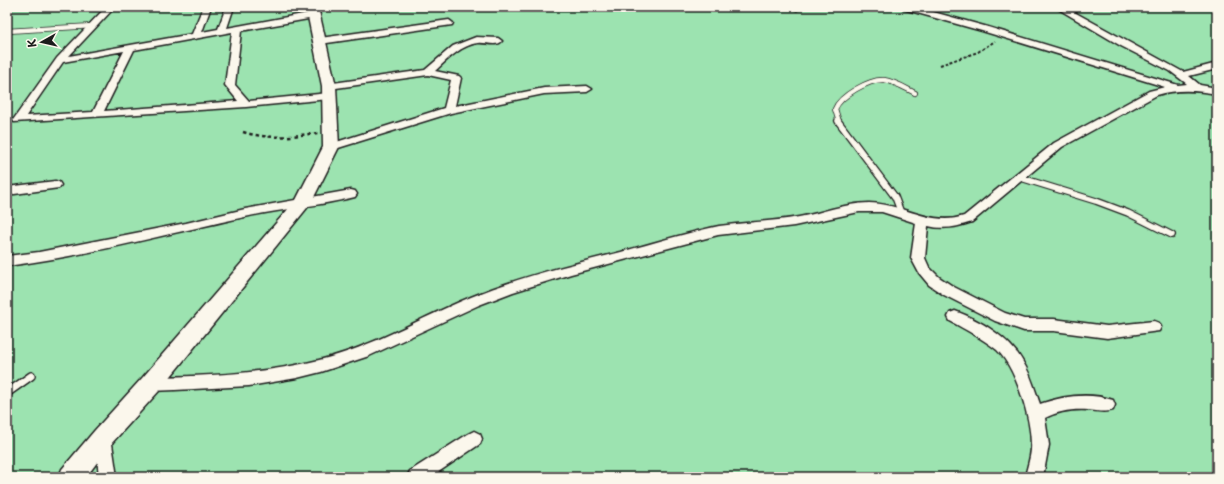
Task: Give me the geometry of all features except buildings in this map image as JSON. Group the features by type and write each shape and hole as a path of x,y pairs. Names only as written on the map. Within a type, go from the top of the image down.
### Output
{"street":[{"path":"12,120 60,60 111,7"},
{"path":"196,36 207,7"},
{"path":"221,32 230,7"},
{"path":"906,7 1004,35 1217,91"},
{"path":"1058,7 1180,81"},
{"path":"60,60 237,29 313,11 329,90 330,139 303,203 151,384 103,437 71,477"},
{"path":"320,41 449,22"},
{"path":"237,29 230,85 246,104"},
{"path":"428,72 456,48 476,40 498,41"},
{"path":"97,114 130,48"},
{"path":"151,384 226,381 284,374 326,364 379,345 494,294 573,269 707,233 741,227 803,221 860,206 885,208 922,221 950,224 968,219 1045,155 1072,137 1153,92 1217,66"},
{"path":"12,120 246,104 428,72 456,78 449,110"},
{"path":"330,139 449,110 544,91 587,89"},
{"path":"7,191 55,185"},
{"path":"7,261 39,257 186,227 245,213 351,194"},
{"path":"922,221 918,258 924,270 934,281 949,291 1000,317 1012,322 1024,324 1054,325 1107,332 1154,327"},
{"path":"955,317 980,330 1003,347 1017,364 1036,414 1040,445 1034,477"},
{"path":"1036,414 1056,405 1062,404 1080,402 1107,405"},
{"path":"103,437 108,477"},
{"path":"416,477 474,439"}],"lane":[{"path":"7,31 93,26"},
{"path":"901,213 895,197 838,121 835,109 841,98 874,80 891,81 915,93"},
{"path":"1018,177 1096,201 1128,213 1172,235"},
{"path":"7,393 30,376"}],"path":[{"path":"940,65 978,52 1004,35"},
{"path":"243,132 260,138 330,139"}],"green space":[{"path":"7,7 1217,7 1217,477 7,477"}]}
